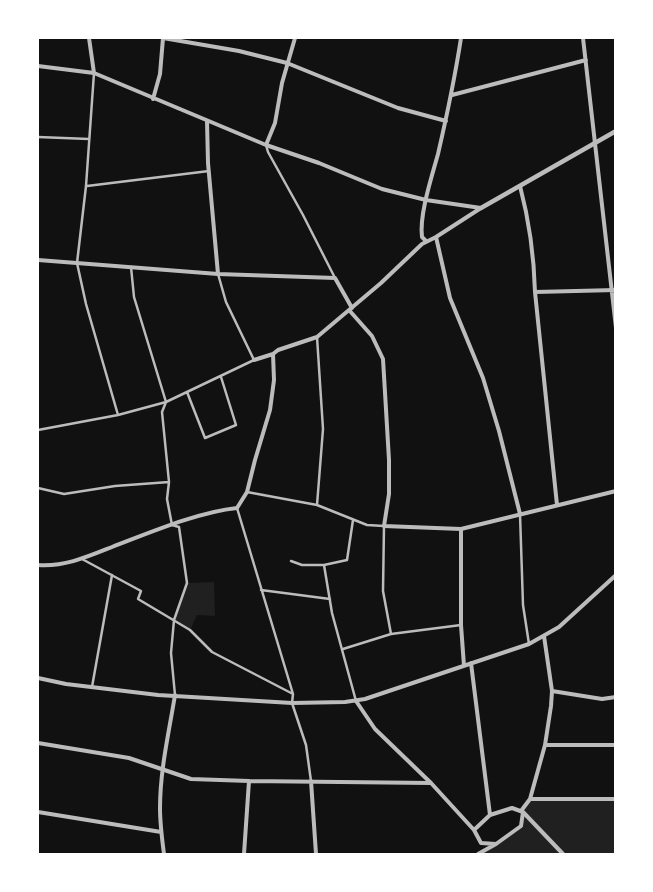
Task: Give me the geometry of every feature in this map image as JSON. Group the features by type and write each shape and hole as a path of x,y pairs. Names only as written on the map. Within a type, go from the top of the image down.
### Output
{"street":[{"path":"89,38 94,73 86,186 77,264 86,304 118,415"},
{"path":"153,99 160,74 163,38 239,51 287,63 398,108 446,121"},
{"path":"294,38 275,123 266,145 351,309 372,336 383,359 389,460 389,494 384,526 383,591 392,634"},
{"path":"426,241 422,237 421,231 426,200 452,95 461,38"},
{"path":"582,38 616,328"},
{"path":"452,95 586,60"},
{"path":"38,66 94,73 266,145 319,163 382,189 426,200 482,208"},
{"path":"207,121 209,171 218,274 226,302 254,360"},
{"path":"38,430 118,415 166,402 254,360 317,337 426,241 436,238 482,208 616,131"},
{"path":"38,137 89,139"},
{"path":"86,186 209,171"},
{"path":"520,186 526,210 535,268 535,292 557,505"},
{"path":"436,238 450,298 483,378 499,431 520,514 523,605 530,644"},
{"path":"38,260 218,274 335,278"},
{"path":"131,268 134,297 166,402 162,412 169,482 167,498 172,525"},
{"path":"535,292 613,290"},
{"path":"317,337 323,429 317,506"},
{"path":"273,354 274,388 268,417 247,492 237,508 293,694 292,703 306,745 316,854"},
{"path":"187,392 205,438 236,425 221,377"},
{"path":"38,488 64,494 115,486 169,482"},
{"path":"247,492 317,506 367,525 461,529 616,491"},
{"path":"38,565 53,566 82,559 172,525 237,508"},
{"path":"291,562 302,565 324,565 347,560 353,520"},
{"path":"164,854 160,806 163,770 176,696 171,653 174,620 187,583 179,527 172,525"},
{"path":"461,529 461,625 464,666"},
{"path":"82,559 141,590 138,600 190,630 212,652 293,694"},
{"path":"324,565 330,599 356,700 375,729 431,783 474,830 481,842 496,844"},
{"path":"92,687 112,575"},
{"path":"38,678 66,684 176,696 292,703 365,699 530,644 559,627 616,575"},
{"path":"261,590 330,599"},
{"path":"342,649 392,634 461,625"},
{"path":"478,854 521,826 522,812 530,798 545,745 552,691 544,636"},
{"path":"471,664 490,815"},
{"path":"552,691 602,699 616,697"},
{"path":"38,743 129,758 191,779 431,783"},
{"path":"545,745 616,745"},
{"path":"244,854 249,781"},
{"path":"530,798 616,798"},
{"path":"474,830 490,815 512,808 522,812 563,854"},
{"path":"38,812 161,832"}],"shaded area":[{"path":"214,582 215,616 197,615 190,630 174,620 187,583"},
{"path":"530,799 615,799 615,854 478,854 521,826 523,812"}]}
